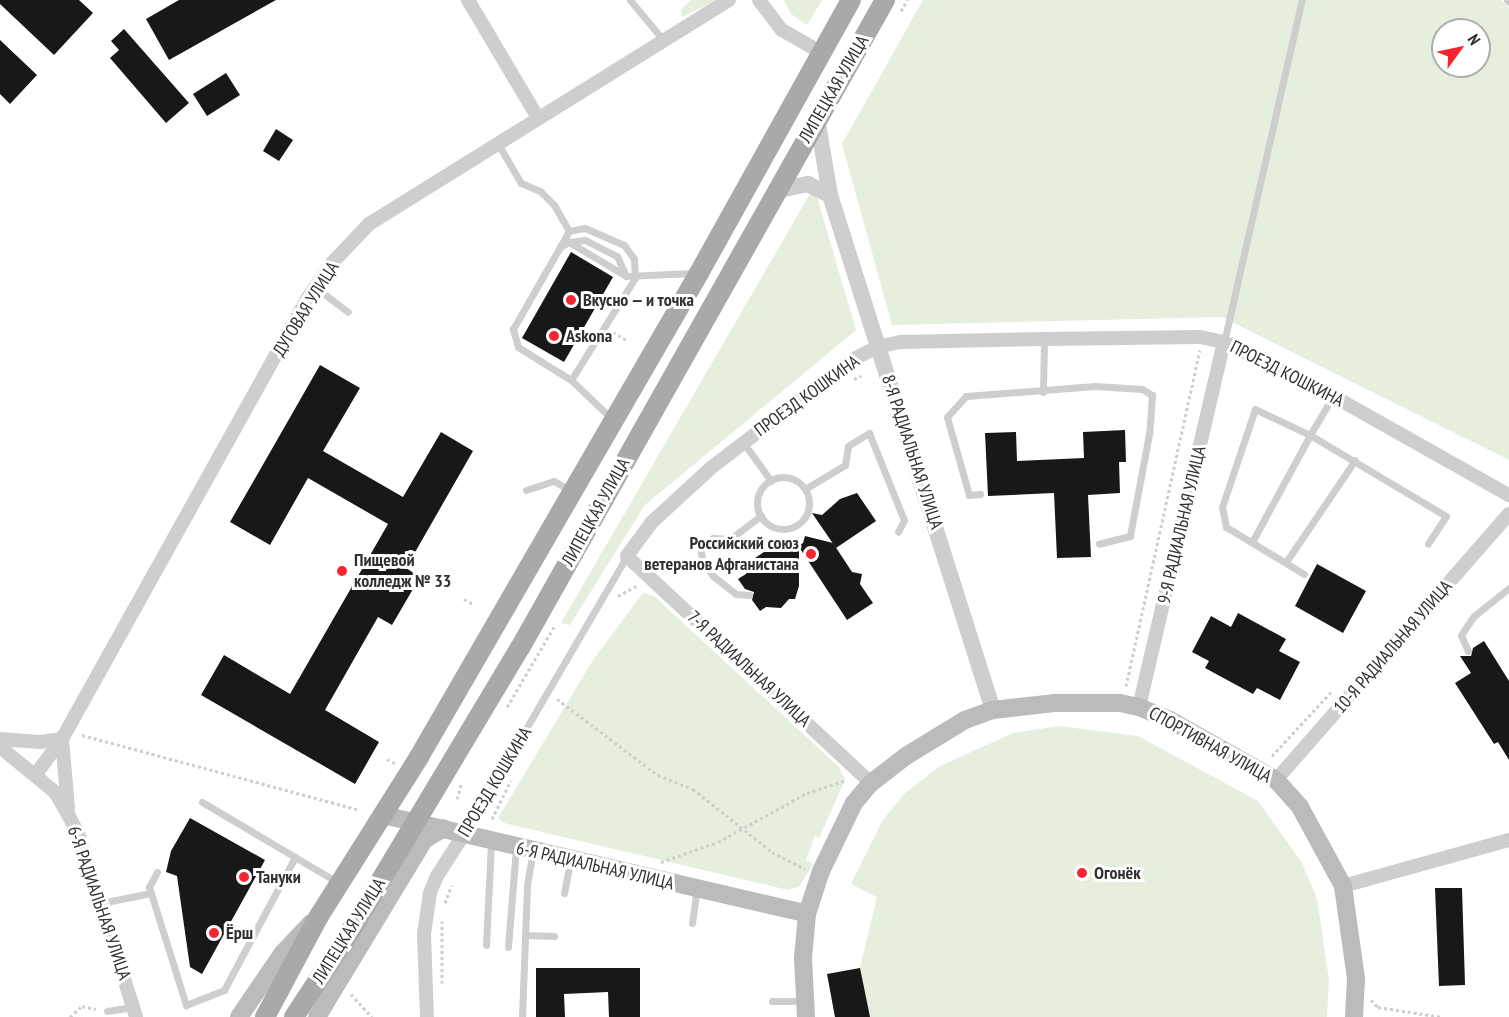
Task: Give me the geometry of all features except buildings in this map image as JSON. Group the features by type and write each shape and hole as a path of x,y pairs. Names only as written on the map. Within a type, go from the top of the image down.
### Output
{"main road":[{"name":"ЛИПЕЦКАЯ УЛИЦА","path":"265,1017 319,916 383,815 614,421 851,0"},
{"name":"ЛИПЕЦКАЯ УЛИЦА","path":"294,1017 351,930 520,648 775,191 885,0"},
{"name":"СПОРТИВНАЯ УЛИЦА","path":"805,1009 807,915 835,840 854,803 872,783 939,734 993,710 1054,703 1120,703 1139,707 1170,720 1276,780 1300,807 1343,886 1356,979 1354,1017"},
{"name":"6-Я РАДИАЛЬНАЯ УЛИЦА","path":"383,815 416,821 570,861 807,915"},
{"path":"316,1017 424,840 444,828"},
{"path":"238,1017 282,954 319,916"},
{"path":"316,1017 351,930"}],"street":[{"path":"468,0 538,118"},
{"name":"ДУГОВАЯ УЛИЦА","path":"36,774 62,739 315,287 369,225 729,0"},
{"path":"759,0 782,30 822,53"},
{"name":"8-Я РАДИАЛЬНАЯ УЛИЦА","path":"817,118 830,195 993,710"},
{"path":"775,191 808,184 830,195"},
{"name":"ПРОЕЗД КОШКИНА","path":"627,556 668,505 743,442 852,360 877,347 900,342 1200,338 1224,342 1333,396 1509,495"},
{"name":"9-Я РАДИАЛЬНАЯ УЛИЦА","path":"1139,707 1224,342"},
{"name":"10-Я РАДИАЛЬНАЯ УЛИЦА","path":"1276,780 1509,514"},
{"name":"7-Я РАДИАЛЬНАЯ УЛИЦА","path":"627,556 872,783"},
{"path":"0,739 40,742 62,739"},
{"name":"ДУГОВАЯ УЛИЦА","path":"62,739 61,770 69,816"},
{"name":"6-Я РАДИАЛЬНАЯ УЛИЦА","path":"0,747 36,774 55,792 69,816 101,903 135,1012"},
{"name":"ПРОЕЗД КОШКИНА","path":"427,1017 424,933 430,893 437,876 464,834"},
{"path":"1343,886 1509,840"}],"lane":[{"path":"630,0 664,40"},
{"path":"1224,342 1302,0"},
{"path":"498,144 521,183 540,191 554,205 569,231"},
{"path":"571,380 635,278 634,259 624,245 585,228 569,231 513,329 513,339 518,347 571,380 614,421"},
{"path":"560,246 585,240 617,256 626,276"},
{"path":"569,243 626,276 635,278 699,273"},
{"path":"315,287 348,312"},
{"path":"1043,392 1044,339"},
{"path":"980,494 969,495 947,417 966,396 1043,392 1095,386 1142,389 1152,395 1149,434 1130,536 1099,544"},
{"path":"1252,542 1333,396"},
{"path":"1304,574 1226,527 1222,507 1255,409 1310,435 1355,460 1446,516 1428,544"},
{"path":"805,489 845,465 848,446 869,433 904,520 898,532"},
{"path":"743,442 771,481"},
{"path":"1286,562 1355,460"},
{"path":"790,478 805,489 808,512 802,522 780,529 761,516 758,496 771,481 790,478"},
{"path":"526,490 554,481 573,492"},
{"path":"748,595 736,594 714,577 703,563 700,548 713,538 730,539 761,516"},
{"name":"ПРОЕЗД КОШКИНА","path":"464,834 627,556"},
{"path":"1468,651 1461,635 1474,616 1509,588"},
{"path":"202,802 339,883"},
{"path":"486,945 492,841"},
{"path":"522,1017 527,885 525,850"},
{"path":"508,947 525,850"},
{"path":"157,873 149,887 150,893 186,1005 224,990 295,857"},
{"path":"564,893 570,861"},
{"path":"692,923 696,889"},
{"path":"101,903 150,893"},
{"path":"525,935 554,936"},
{"path":"772,1000 805,1009"},
{"path":"107,1011 135,1012"}],"path":[{"path":"604,327 628,341"},
{"path":"1125,687 1200,348"},
{"path":"631,586 644,584"},
{"path":"465,599 473,604"},
{"path":"557,699 658,775 693,789 772,852 812,872"},
{"path":"80,734 357,809"},
{"path":"387,759 395,763"},
{"path":"845,774 848,780 847,788"},
{"path":"653,864 745,829 807,794 848,780"},
{"path":"444,908 452,885"},
{"path":"442,916 442,995"},
{"path":"1366,992 1378,1007 1442,1017"},
{"path":"351,994 372,1017"},
{"path":"70,1017 82,1006 107,1011"}],"green space":[{"path":"691,0 717,0 682,17 681,9"},
{"path":"784,0 822,0 807,25 791,14"},
{"path":"923,0 1501,0 1509,8 1509,460 1222,317 892,325 842,144"},
{"path":"814,187 856,330 645,505 570,625 561,623"},
{"path":"643,593 654,596 839,767 845,780 819,838 815,836 806,860 813,864 799,887 788,890 504,823 498,818 593,660"},
{"name":"Огонёк","path":"1059,726 1138,736 1258,801 1302,863 1317,899 1329,980 1327,1017 835,1017 827,974 860,968 877,897 851,884 883,820 904,794 940,766 1013,733"}],"place":[{"name":"Вкусно — и точка","path":"571,300"},
{"name":"Askona","path":"554,336"},
{"name":"Российский союз ветеранов Афганистана","path":"811,554"},
{"name":"Пищевой колледж № 33","path":"342,571"},
{"name":"Огонёк","path":"1082,873"},
{"name":"Тануки","path":"244,877"},
{"name":"Ёрш","path":"214,933"}]}
